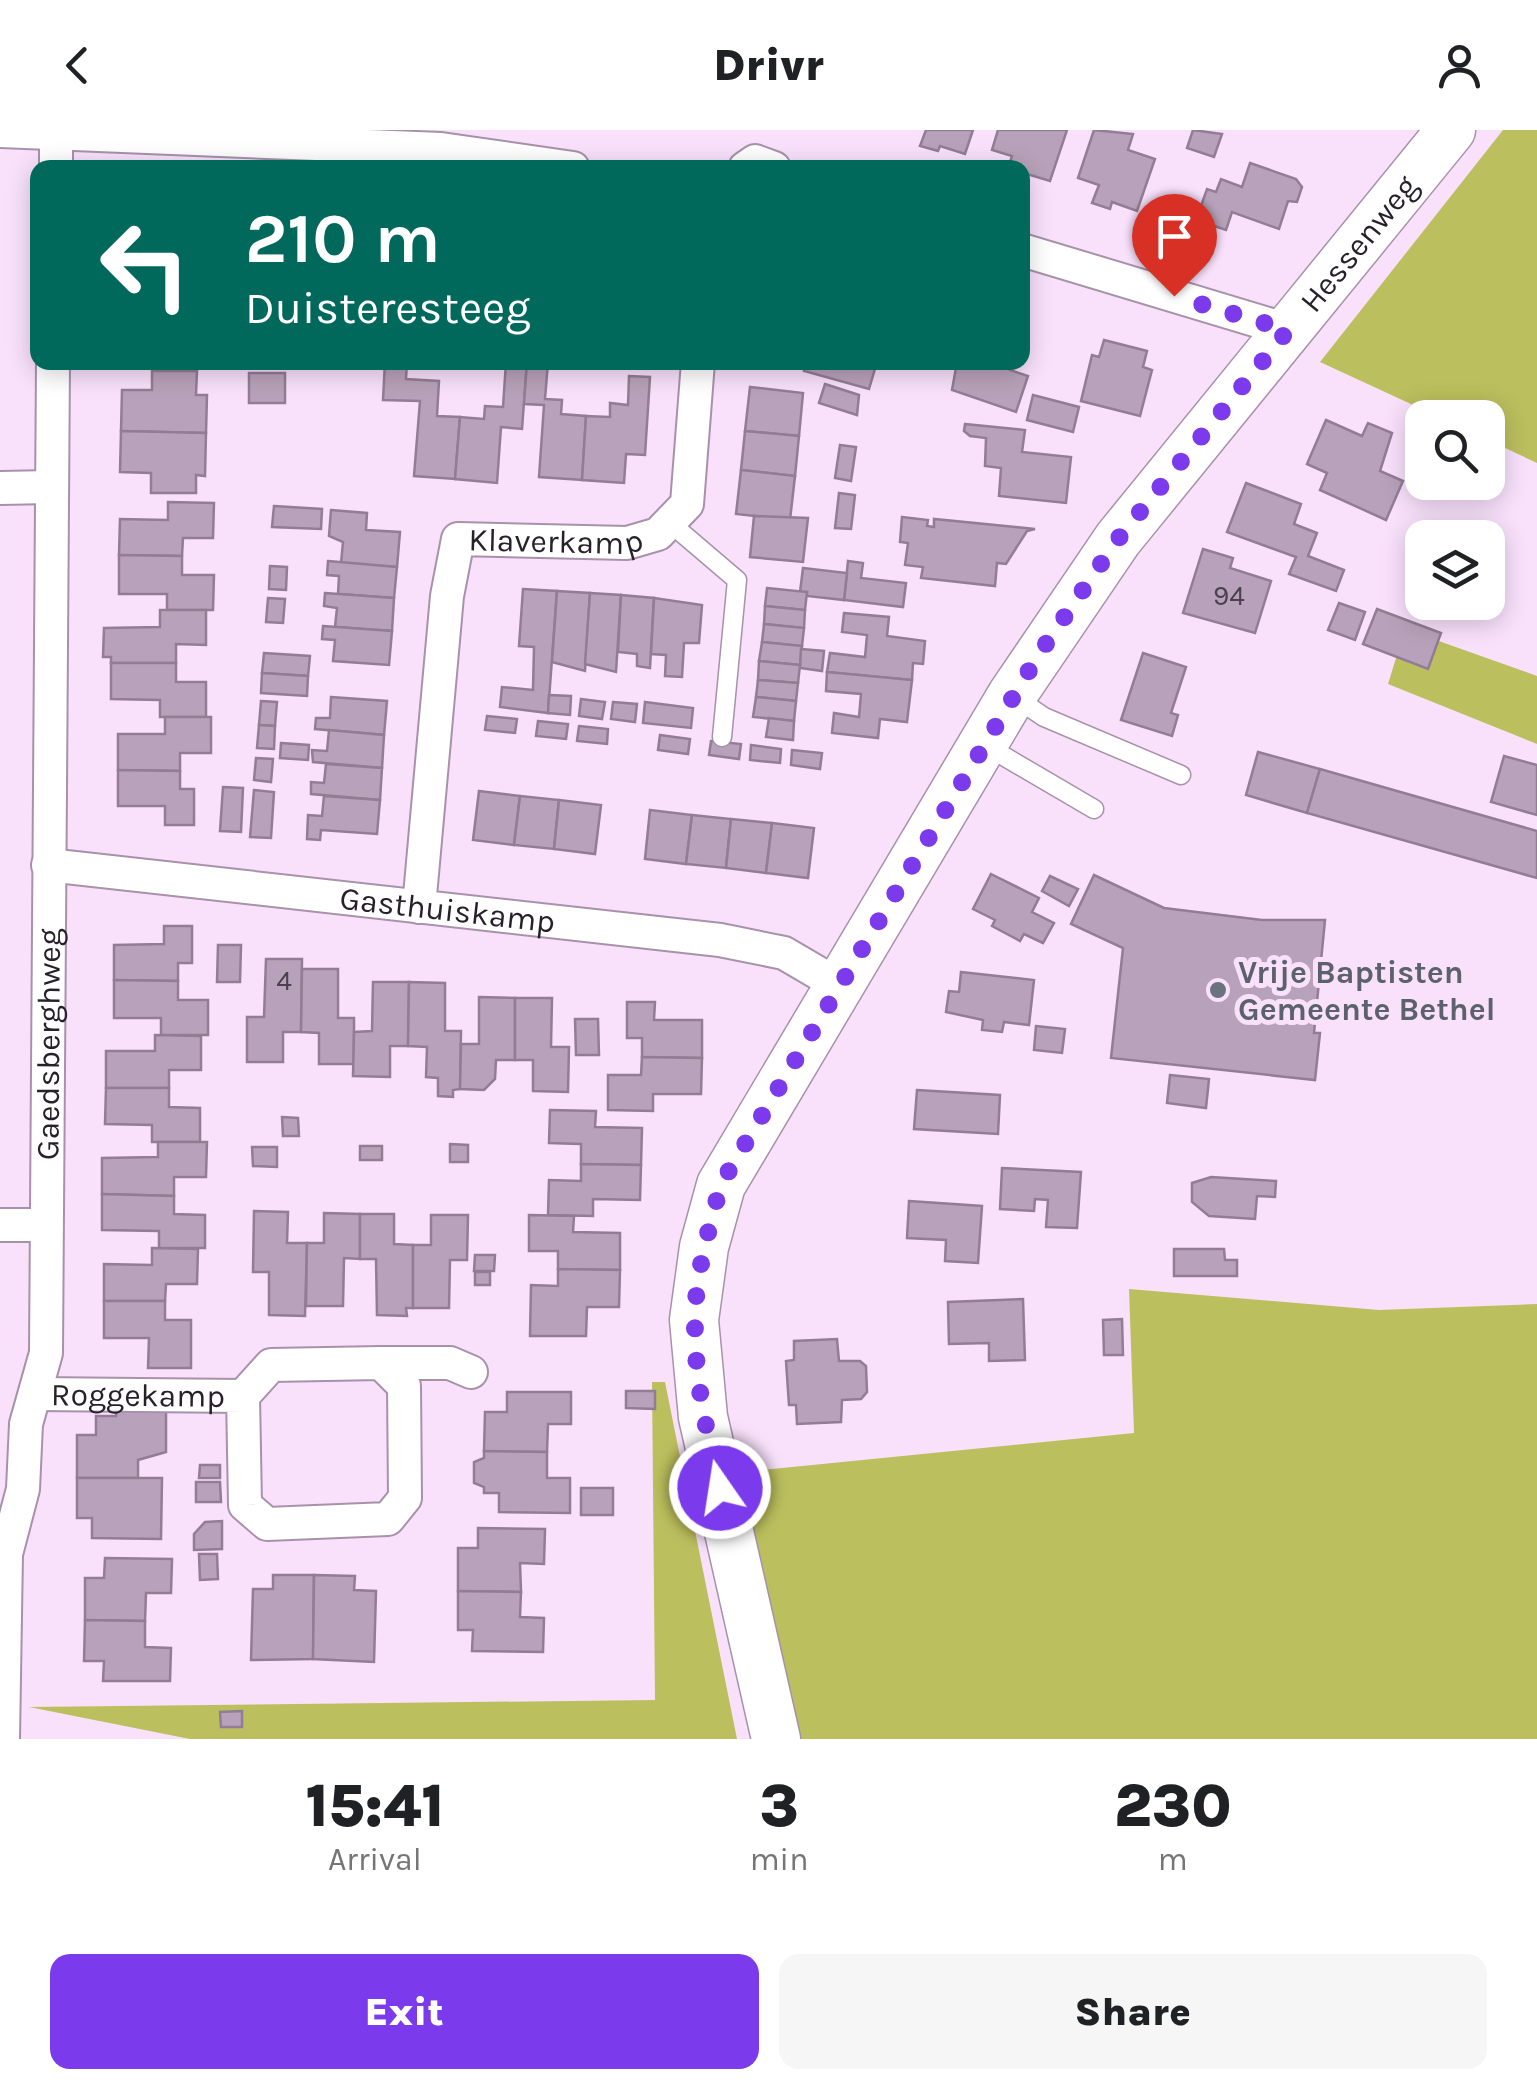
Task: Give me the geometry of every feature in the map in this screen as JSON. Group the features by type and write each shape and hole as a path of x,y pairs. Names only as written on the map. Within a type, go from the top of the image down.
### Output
{"main road":[{"name":"Hessenweg","path":"776,1739 703,1417 694,1320 704,1247 721,1184 1012,696 1118,539 1451,130"}],"street":[{"path":"56,131 56,160"},
{"path":"0,132 56,131 440,149 517,160"},
{"path":"1030,252 1288,330"},
{"name":"Gaedsberghweg","path":"2,1725 6,1554 23,1489 26,1424 46,1353 53,370"},
{"name":"Klaverkamp","path":"420,907 447,596 458,539 627,543 658,534 687,504 697,370"},
{"path":"0,488 51,487"},
{"name":"Gasthuiskamp","path":"48,865 720,940 784,953 837,984"},
{"path":"0,1226 46,1225"},
{"name":"Roggekamp","path":"381,1364 404,1386 406,1498 388,1519 267,1524 245,1505 243,1396 272,1366 381,1364 450,1363 470,1372"},
{"name":"Roggekamp","path":"36,1394 243,1396"}],"lane":[{"path":"669,522 737,580 722,737"},
{"path":"1012,696 1044,717 1180,775"},
{"path":"983,744 1094,809"}],"shaded area":[{"path":"1503,130 1537,130 1537,463 1505,448 1505,400 1405,401 1320,362"},
{"path":"1405,629 1537,676 1537,744 1388,684"},
{"path":"1129,1289 1379,1310 1537,1304 1537,1739 798,1739 741,1472 1134,1433"},
{"path":"652,1382 665,1382 737,1739 190,1739 29,1707 655,1700"}],"building":[{"path":"926,130 973,130 965,154 940,146 938,151 920,146"},
{"path":"998,130 1067,130 1050,181 1030,175 1030,160 1011,160 1012,156 992,150"},
{"path":"1094,130 1133,134 1128,150 1155,159 1137,211 1112,202 1110,209 1092,203 1099,185 1078,178"},
{"path":"1193,130 1222,134 1214,157 1187,148"},
{"path":"1250,163 1296,179 1302,187 1297,202 1288,201 1279,229 1232,212 1226,230 1196,220 1207,189 1216,192 1221,179 1242,187"},
{"path":"1104,340 1147,351 1143,367 1152,370 1140,416 1081,401 1092,355 1099,357"},
{"path":"385,370 407,370 406,379 439,381 437,416 460,417 455,479 414,476 420,401 383,400"},
{"path":"505,370 526,370 522,429 501,427 497,483 455,479 460,417 484,419 485,406 503,407"},
{"path":"526,370 547,370 545,399 562,400 561,414 586,416 582,480 539,477 544,405 524,404"},
{"path":"804,370 875,370 869,389"},
{"path":"956,370 1010,370 1028,376 1016,412 952,390"},
{"path":"152,371 197,371 196,395 207,395 206,433 121,431 122,390 152,390"},
{"path":"249,373 285,373 285,403 249,403"},
{"path":"629,376 650,377 645,455 626,454 624,483 582,480 586,416 610,417 610,403 628,405"},
{"path":"825,384 859,395 857,415 819,403"},
{"path":"750,387 803,393 799,436 745,431"},
{"path":"1033,395 1079,407 1073,432 1027,420"},
{"path":"1326,420 1362,436 1368,423 1392,433 1380,471 1403,481 1386,520 1320,490 1327,473 1307,464"},
{"path":"965,424 1025,430 1022,452 1071,457 1066,503 999,496 1001,468 985,466 986,438 970,436 964,431"},
{"path":"121,431 206,433 205,476 196,475 196,493 151,493 151,473 120,472"},
{"path":"745,431 799,436 795,476 741,470"},
{"path":"840,445 856,447 851,481 835,478"},
{"path":"741,470 795,476 790,520 736,514"},
{"path":"1246,483 1301,504 1294,524 1317,533 1308,556 1344,570 1336,591 1289,574 1296,557 1227,532"},
{"path":"839,493 855,495 851,529 835,528"},
{"path":"168,502 214,503 213,538 183,538 182,556 119,555 120,519 168,520"},
{"path":"274,506 322,509 321,529 272,527"},
{"path":"331,510 367,513 366,530 400,532 397,567 341,563 343,542 329,536"},
{"path":"754,516 808,518 803,562 750,557"},
{"path":"902,517 928,520 927,526 934,527 934,519 1035,529 1027,531 1006,564 997,563 995,586 921,578 923,567 905,565 908,543 900,542"},
{"path":"1203,549 1233,558 1230,568 1271,581 1255,633 1183,613"},
{"path":"119,555 182,556 182,575 214,575 213,610 167,610 167,594 119,594"},
{"path":"328,561 397,567 394,598 338,594 339,576 327,575"},
{"path":"848,561 863,563 861,578 906,583 903,607 844,600"},
{"path":"270,566 287,567 286,590 269,589"},
{"path":"803,568 847,573 844,600 800,592"},
{"path":"767,588 807,592 805,610 765,606"},
{"path":"523,589 557,591 548,713 500,707 502,687 533,690 534,647 519,646"},
{"path":"557,591 590,593 585,671 552,662"},
{"path":"325,593 394,598 392,631 335,627 337,608 324,606"},
{"path":"590,593 621,595 616,672 585,664"},
{"path":"621,595 654,598 650,668 637,666 637,654 618,652"},
{"path":"268,598 285,599 283,623 266,622"},
{"path":"654,598 702,605 699,643 684,643 682,677 665,676 666,655 651,654"},
{"path":"1339,603 1365,612 1355,640 1328,630"},
{"path":"765,606 805,610 804,628 764,624"},
{"path":"1377,609 1441,633 1428,669 1363,644"},
{"path":"160,610 206,610 206,645 176,644 176,663 111,663 111,657 103,657 104,628 160,627"},
{"path":"844,613 889,617 887,636 925,641 923,664 913,663 912,680 827,672 830,653 865,657 867,635 842,632"},
{"path":"764,624 804,628 802,646 762,642"},
{"path":"323,626 392,631 389,665 333,661 335,640 322,639"},
{"path":"762,642 802,646 800,665 759,661"},
{"path":"801,649 824,651 822,671 800,668"},
{"path":"264,653 310,656 308,676 262,673"},
{"path":"1143,653 1186,667 1171,713 1178,715 1172,736 1121,720"},
{"path":"759,661 800,665 798,683 758,680"},
{"path":"111,663 176,663 176,682 206,682 206,717 160,717 160,700 111,699"},
{"path":"827,672 912,680 907,722 880,719 878,738 832,733 834,713 859,717 861,694 826,691"},
{"path":"262,673 308,676 307,696 261,693"},
{"path":"758,680 798,683 796,701 756,697"},
{"path":"549,695 571,696 570,715 548,713"},
{"path":"331,697 387,701 384,735 315,729 316,718 330,718"},
{"path":"756,697 796,701 794,721 753,717"},
{"path":"581,699 605,702 602,719 579,716"},
{"path":"261,701 277,702 275,726 259,725"},
{"path":"613,702 637,704 635,722 611,719"},
{"path":"645,702 693,708 691,728 643,723"},
{"path":"487,716 517,719 515,733 485,730"},
{"path":"165,717 211,717 211,753 180,753 180,771 118,770 118,734 165,734"},
{"path":"769,718 794,721 793,740 766,737"},
{"path":"538,721 568,724 566,739 536,736"},
{"path":"259,725 275,726 274,749 257,748"},
{"path":"579,726 608,729 607,744 577,741"},
{"path":"329,730 384,735 382,768 313,762 312,750 327,751"},
{"path":"660,735 690,739 688,754 658,750"},
{"path":"711,741 741,744 739,759 709,755"},
{"path":"281,743 309,745 308,760 280,758"},
{"path":"751,745 781,749 780,763 750,760"},
{"path":"792,750 822,753 820,769 791,765"},
{"path":"1258,752 1320,769 1307,813 1246,795"},
{"path":"1504,756 1537,765 1537,815 1491,802"},
{"path":"256,758 273,759 271,782 254,780"},
{"path":"326,764 382,768 380,800 311,794 311,782 324,783"},
{"path":"1320,769 1537,831 1537,878 1307,813"},
{"path":"118,770 180,771 180,789 194,789 194,825 165,825 165,806 118,806"},
{"path":"223,787 243,788 241,832 220,831"},
{"path":"254,790 274,792 271,838 250,837"},
{"path":"479,791 520,796 514,845 473,840"},
{"path":"324,796 380,800 377,834 321,830 320,840 307,839 308,815 322,816"},
{"path":"520,796 559,800 554,849 514,845"},
{"path":"559,800 601,805 595,854 554,849"},
{"path":"650,810 692,815 686,864 645,859"},
{"path":"692,815 731,819 726,868 686,864"},
{"path":"731,819 772,823 766,873 726,868"},
{"path":"772,823 814,828 808,878 766,873"},
{"path":"991,874 1039,898 1032,912 1054,923 1043,943 1024,934 1020,941 992,926 995,920 973,909"},
{"name":"Vrije Baptisten Gemeente Bethel","path":"1094,875 1164,908 1262,920 1325,920 1314,1033 1320,1033 1315,1080 1111,1058 1123,948 1071,924"},
{"path":"1050,876 1078,889 1069,906 1042,891"},
{"path":"164,926 192,926 192,963 178,963 178,981 114,980 114,945 164,944"},
{"path":"218,945 241,945 240,982 217,982"},
{"path":"266,959 302,959 301,1032 283,1032 283,1062 247,1062 247,1017 264,1017"},
{"path":"302,969 338,969 338,1018 354,1018 354,1064 319,1064 319,1033 301,1032"},
{"path":"961,972 1034,980 1029,1025 1004,1022 1002,1032 982,1030 983,1020 946,1012 949,991 959,992"},
{"path":"114,980 178,981 178,1000 208,1000 208,1035 161,1035 161,1018 114,1018"},
{"path":"373,982 409,982 408,1046 390,1046 390,1077 353,1076 354,1032 372,1031"},
{"path":"409,982 445,983 445,1031 461,1031 460,1089 453,1090 453,1097 438,1096 438,1078 426,1077 427,1047 408,1046"},
{"path":"479,997 515,998 515,1060 496,1060 495,1079 484,1090 460,1089 461,1044 479,1044"},
{"path":"515,998 552,998 551,1047 569,1047 568,1092 533,1091 533,1060 515,1060"},
{"path":"627,1002 655,1002 654,1020 702,1020 702,1058 642,1057 642,1038 627,1038"},
{"path":"575,1019 598,1019 599,1055 576,1055"},
{"path":"1036,1026 1065,1029 1062,1053 1034,1050"},
{"path":"155,1035 201,1036 201,1070 169,1070 169,1088 106,1088 106,1051 155,1051"},
{"path":"642,1057 702,1058 701,1094 653,1094 653,1111 608,1110 608,1075 641,1075"},
{"path":"1170,1075 1209,1079 1206,1108 1167,1103"},
{"path":"106,1088 169,1088 169,1107 200,1108 200,1142 152,1142 152,1125 105,1124"},
{"path":"917,1090 1000,1095 998,1134 914,1129"},
{"path":"550,1110 596,1111 595,1127 642,1128 641,1165 581,1164 581,1144 549,1143"},
{"path":"282,1117 298,1118 299,1136 283,1136"},
{"path":"158,1142 207,1142 206,1177 174,1177 174,1196 102,1194 102,1158 158,1157"},
{"path":"450,1144 468,1145 468,1162 450,1162"},
{"path":"360,1146 382,1146 382,1160 360,1160"},
{"path":"252,1147 277,1147 277,1167 253,1166"},
{"path":"581,1164 641,1165 640,1200 593,1199 593,1216 548,1215 549,1180 581,1181"},
{"path":"1002,1168 1081,1172 1077,1228 1046,1227 1048,1200 1035,1199 1034,1211 1000,1209"},
{"path":"1211,1177 1276,1181 1275,1197 1257,1196 1255,1219 1209,1216 1192,1202 1192,1183"},
{"path":"102,1194 174,1196 174,1214 205,1215 205,1248 159,1248 159,1231 102,1230"},
{"path":"909,1201 982,1206 978,1263 945,1261 946,1240 907,1238"},
{"path":"254,1211 288,1212 287,1243 307,1243 305,1316 269,1315 269,1272 253,1272"},
{"path":"324,1213 360,1214 360,1259 344,1258 343,1306 306,1306 307,1243 324,1243"},
{"path":"360,1214 394,1214 394,1244 413,1245 413,1308 406,1308 407,1316 377,1315 376,1259 360,1259"},
{"path":"431,1215 468,1215 467,1260 450,1260 449,1308 413,1308 413,1245 431,1245"},
{"path":"529,1215 574,1216 573,1232 620,1233 620,1270 558,1269 558,1251 529,1251"},
{"path":"152,1248 198,1249 197,1284 166,1284 165,1301 104,1301 104,1264 152,1265"},
{"path":"1174,1249 1224,1249 1225,1260 1237,1260 1237,1276 1174,1276"},
{"path":"475,1255 495,1255 494,1271 474,1271"},
{"path":"558,1269 620,1270 619,1307 587,1307 586,1336 530,1336 531,1285 558,1286"},
{"path":"475,1272 490,1272 490,1285 475,1285"},
{"path":"1023,1299 1025,1360 989,1361 989,1343 949,1344 948,1302"},
{"path":"104,1301 165,1301 165,1320 191,1320 191,1368 148,1368 149,1338 104,1338"},
{"path":"1122,1319 1123,1355 1104,1355 1103,1320"},
{"path":"837,1339 839,1361 860,1361 866,1366 867,1392 861,1399 842,1400 841,1422 797,1424 796,1405 789,1405 786,1361 794,1360 794,1341"},
{"path":"626,1391 655,1391 655,1409 626,1408"},
{"path":"507,1392 571,1392 571,1424 548,1424 547,1452 484,1451 485,1412 507,1412"},
{"path":"117,1409 166,1409 166,1452 138,1460 138,1478 77,1478 77,1435 96,1435 96,1416 116,1416"},
{"path":"484,1451 547,1452 547,1478 570,1478 570,1513 499,1512 499,1493 484,1493 484,1487 474,1483 474,1462 484,1458"},
{"path":"200,1465 220,1465 220,1478 199,1478"},
{"path":"77,1478 162,1478 161,1539 92,1538 92,1518 77,1518"},
{"path":"196,1482 220,1482 221,1502 196,1502"},
{"path":"581,1488 613,1488 613,1515 581,1515"},
{"path":"222,1521 222,1549 194,1550 194,1534 205,1522"},
{"path":"478,1528 545,1529 544,1564 520,1563 521,1592 458,1591 458,1548 478,1548"},
{"path":"199,1554 217,1554 218,1579 200,1580"},
{"path":"105,1558 172,1559 171,1593 146,1593 145,1621 85,1620 85,1578 104,1578"},
{"path":"273,1575 314,1575 313,1659 251,1660 253,1589 273,1589"},
{"path":"314,1575 355,1576 354,1590 376,1591 374,1662 313,1659"},
{"path":"458,1591 521,1592 520,1617 544,1618 543,1652 472,1651 473,1630 458,1630"},
{"path":"85,1620 145,1621 145,1647 171,1648 170,1681 103,1681 104,1661 84,1661"},
{"path":"242,1711 242,1727 221,1727 220,1712"}],"place":[{"name":"Vrije Baptisten Gemeente Bethel","path":"1218,990"}],"route":[{"path":"720,1488 703,1417 694,1320 704,1247 721,1184 1039,654 1118,539 1288,330 1174,296"}]}
